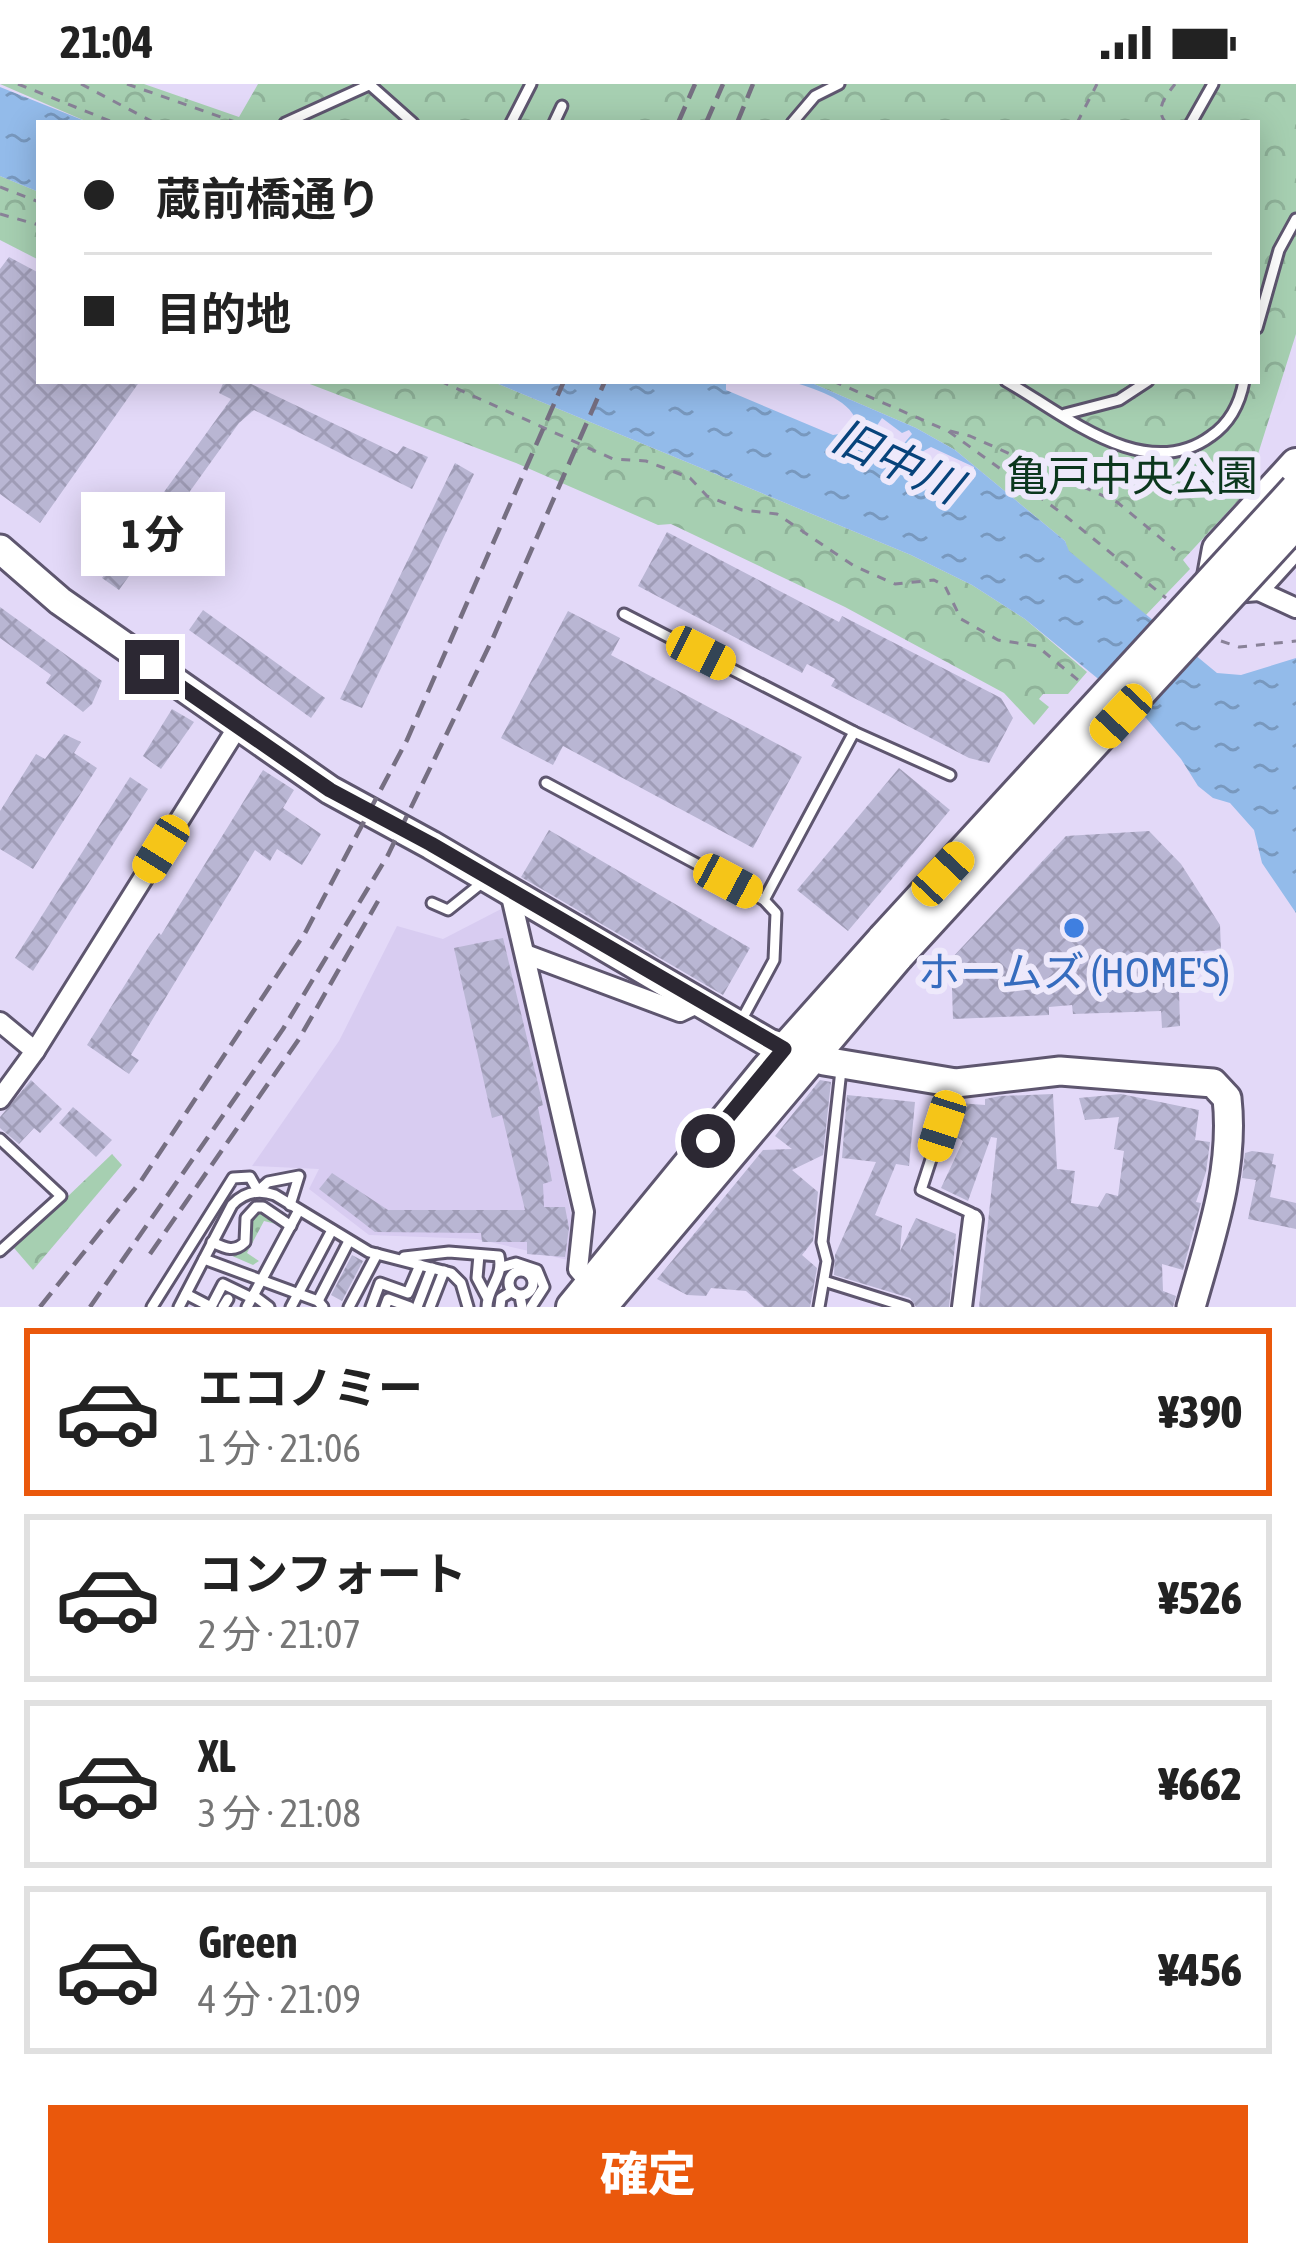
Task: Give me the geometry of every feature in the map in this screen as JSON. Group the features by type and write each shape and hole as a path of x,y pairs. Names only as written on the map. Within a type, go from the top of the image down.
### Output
{"main road":[{"path":"1235,589 1218,549 1296,464"},
{"path":"1235,589 1296,489"},
{"path":"588,1300 891,948 1296,523"}],"street":[{"path":"0,549 59,601 330,790 699,1004 797,1053 956,1083 1060,1071 1201,1080 1221,1090 1228,1112 1221,1202 1191,1307"},
{"path":"1235,589 1296,550"},
{"path":"1235,589 1296,608"},
{"path":"0,1099 237,728"},
{"path":"499,885 525,955 584,1212 578,1269 588,1300"},
{"path":"525,955 680,1012 699,1004"},
{"path":"0,1022 34,1051"},
{"path":"962,1307 974,1220"}],"lane":[{"path":"513,119 532,84"},
{"path":"795,120 815,96 839,84"},
{"path":"1193,120 1213,84"},
{"path":"292,120 369,85 409,120"},
{"path":"555,120 562,106"},
{"path":"1260,318 1280,250 1296,219"},
{"path":"1011,384 1124,448 1151,454 1197,447 1219,431 1240,401 1243,384"},
{"path":"1064,414 1118,400 1143,384"},
{"path":"625,614 950,776"},
{"path":"764,900 854,732"},
{"path":"546,784 764,900 776,913 774,961 738,1025"},
{"path":"431,903 448,910 499,885"},
{"path":"819,1307 842,1065"},
{"path":"956,1083 921,1190 971,1213 974,1220"},
{"path":"0,1139 61,1196 0,1251"},
{"path":"179,1307 239,1197 268,1182 298,1176 291,1226 250,1300"},
{"path":"152,1307 233,1178 250,1177 258,1191 377,1254 432,1268 461,1282 477,1278"},
{"path":"212,1242 238,1248 245,1242 246,1218 256,1207 291,1226"},
{"path":"291,1307 332,1230"},
{"path":"204,1259 320,1304 349,1241"},
{"path":"392,1258 449,1252 499,1256 502,1267 488,1299"},
{"path":"349,1307 377,1254"},
{"path":"479,1255 477,1278 488,1299 500,1302 544,1287 537,1270 515,1263 502,1267"},
{"path":"371,1307 380,1283 408,1293 432,1268"},
{"path":"385,1307 388,1299 414,1307 432,1268"},
{"path":"430,1307 432,1268"},
{"path":"517,1271 530,1275 536,1290 527,1307 516,1293 509,1279 517,1271"},
{"path":"824,1281 907,1307"},
{"path":"461,1282 468,1307"},
{"path":"186,1294 211,1307 223,1284 268,1307"}],"path":[{"path":"18,84 108,120"},
{"path":"81,84 149,120"},
{"path":"127,84 229,120"},
{"path":"1078,120 1096,84"},
{"path":"1164,120 1162,102 1175,84"},
{"path":"0,187 36,201"},
{"path":"0,214 36,224"},
{"path":"447,384 613,459 646,461 690,478 707,496 742,510 777,514 854,566 895,584 934,580 945,586 962,620 998,640 1037,646 1078,680"},
{"path":"840,384 1118,502 1175,550"},
{"path":"948,431 1063,514 1166,598"},
{"path":"1217,639 1239,647 1296,641"}],"shaded area":[{"path":"505,907 573,1223 568,1260 477,1239 369,1235 309,1189 319,1169 252,1166 339,1041 397,926 443,939"}],"green space":[{"name":"亀戸中央公園","path":"0,84 144,84 239,117 258,84 1296,84 1296,334 1246,492 1183,560 1190,569 1145,616 1068,551 1065,541 955,450 814,384 1260,384 1260,120 83,120"},
{"path":"538,84 642,84 624,120 570,120 530,99"},
{"path":"0,176 36,191 36,258 0,240"},
{"path":"310,384 498,384 911,555 972,585 1025,619 1087,672 1068,694 1043,694 1039,699 1049,707 1034,725 1004,693 845,607 671,524 658,525 516,463"},
{"path":"112,1154 122,1165 33,1270 14,1248"},
{"path":"255,1213 265,1214 276,1224 264,1221 247,1253 259,1261 253,1265 223,1252 238,1253 246,1245"}],"water":[{"path":"0,87 82,120 36,120 36,191 0,176"},
{"name":"旧中川","path":"498,384 726,384 726,390 833,435 851,432 857,422 846,406 798,384 814,384 955,450 1217,673 1241,675 1296,658 1296,913 1262,863 1254,830 1230,803 1198,786 1146,718 1025,619 972,585 911,555","holes":["882,418 902,433 909,430 912,434 901,447 903,456 865,444 872,433 862,431 858,423 874,430","931,447 974,467 974,479 945,479 918,467 918,454"]}],"building":[{"path":"9,257 36,271 36,384 138,384 40,523 0,494 0,269"},
{"path":"223,384 251,384 397,454 403,446 428,457 412,489 254,410 239,423 119,590 102,578 231,399 219,393"},
{"path":"455,463 474,474 362,708 340,699"},
{"path":"667,532 839,622 842,616 1001,698 1013,718 989,763 969,758 831,686 835,679 807,664 802,673 638,586"},
{"path":"0,607 102,681 83,712 46,683 51,675 0,638"},
{"path":"203,610 325,698 311,718 189,630"},
{"path":"568,611 620,638 611,655 802,757 753,848 563,746 553,765 501,738"},
{"path":"172,709 194,722 161,769 143,756"},
{"path":"64,734 81,742 74,753 97,768 33,869 0,849 0,811 36,754 45,759"},
{"path":"899,768 950,810 848,931 797,890"},
{"path":"263,770 294,790 283,808 321,834 302,865 277,849 270,861 255,850 131,1055 139,1060 129,1074 87,1045"},
{"path":"130,777 148,789 33,971 15,958"},
{"path":"549,830 750,948 723,995 521,877"},
{"path":"1149,831 1181,864 1220,925 1221,950 1178,952 1180,1026 1162,1028 1161,1011 1073,1014 1072,1005 1049,1007 1049,1015 953,1019 951,959 1066,836"},
{"path":"503,938 543,1105 538,1107 552,1181 543,1184 544,1207 565,1207 569,1228 565,1257 527,1254 527,1242 482,1242 481,1233 375,1232 319,1189 332,1173 388,1210 525,1210 502,1115 492,1118 454,948"},
{"path":"31,1080 62,1109 40,1133 34,1128 19,1144 0,1128 0,1117"},
{"path":"820,1080 831,1082 823,1155 792,1170 818,1192 813,1241 802,1255 817,1268 810,1307 764,1307 746,1291 711,1288 706,1296 687,1295 657,1279 763,1150 792,1149 775,1136"},
{"path":"1053,1094 1057,1169 1075,1171 1071,1203 1098,1207 1106,1193 1118,1196 1124,1151 1114,1149 1119,1117 1085,1120 1079,1098 1121,1094 1199,1110 1195,1140 1210,1142 1196,1202 1201,1203 1183,1270 1162,1264 1163,1291 1176,1296 1173,1307 979,1307 997,1138 991,1137 968,1201 941,1188 963,1141 950,1133 959,1103 985,1105 985,1099 1000,1096"},
{"path":"847,1095 915,1102 909,1166 896,1164 875,1215 902,1226 900,1251 916,1218 956,1234 949,1307 916,1307 910,1298 834,1275 835,1255 876,1162 842,1158"},
{"path":"73,1107 112,1140 96,1157 59,1123"},
{"path":"1245,1153 1274,1154 1270,1197 1296,1203 1296,1229 1248,1219 1256,1180 1242,1178"},
{"path":"352,1255 363,1261 342,1301 331,1295"}],"railway":[{"path":"679,120 695,84"},
{"path":"707,120 723,84"},
{"path":"738,120 753,84"},
{"path":"40,1307 141,1181 305,933 407,740 563,384"},
{"path":"90,1307 283,1029 388,855 493,638 604,384"},
{"path":"150,1254 299,1039 378,901"}],"place":[{"name":"ホームズ (HOME'S)","path":"1074,928"}],"route":[{"path":"152,667 364,811 431,844 699,1004 784,1049 708,1141"}]}
